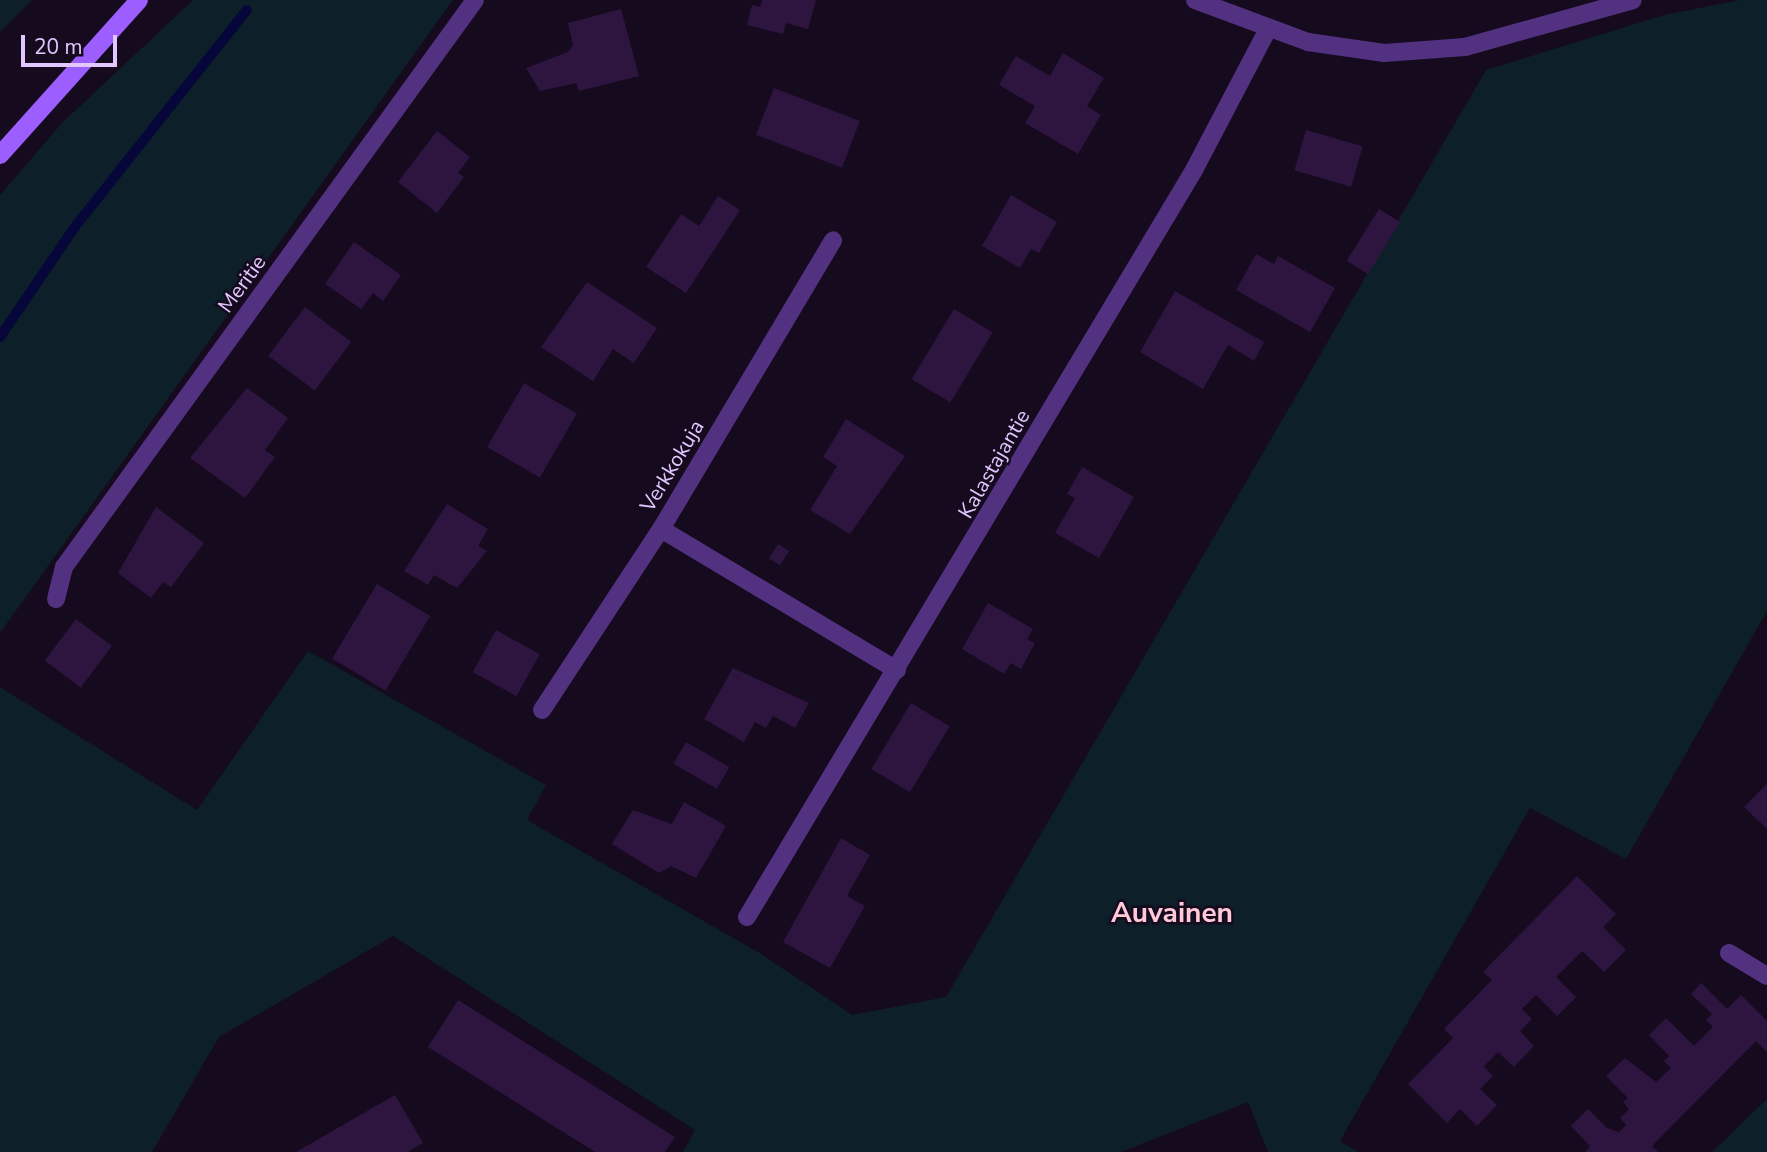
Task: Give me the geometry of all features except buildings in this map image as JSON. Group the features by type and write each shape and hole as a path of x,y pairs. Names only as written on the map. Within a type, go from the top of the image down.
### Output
{"street":[{"path":"0,154 139,0"},
{"name":"Meritie","path":"56,599 58,578 93,525 475,0"},
{"path":"1195,0 1268,29 1346,50 1422,53 1503,38 1633,0"},
{"name":"Kalastajantie","path":"747,917 1194,170 1268,29"},
{"name":"Verkkokuja","path":"542,710 661,529 833,240"},
{"path":"661,529 897,670"},
{"path":"1728,953 1767,976"}],"shaded area":[{"path":"0,0 32,0 0,32"},
{"path":"193,0 453,0 0,633 0,195 62,123"},
{"path":"1740,0 1767,0 1767,611 1626,859 1530,808 1340,1141 1358,1152 1268,1152 1248,1102 1121,1152 683,1152 695,1130 393,936 219,1037 152,1152 0,1152 0,687 197,810 308,651 546,785 527,820 758,952 852,1015 946,997 1486,70 1664,15"},
{"path":"1767,1099 1767,1152 1712,1152"}],"waterway":[{"path":"0,337 74,228 247,10"}],"district":[{"name":"Auvainen","path":"1172,913"}]}
